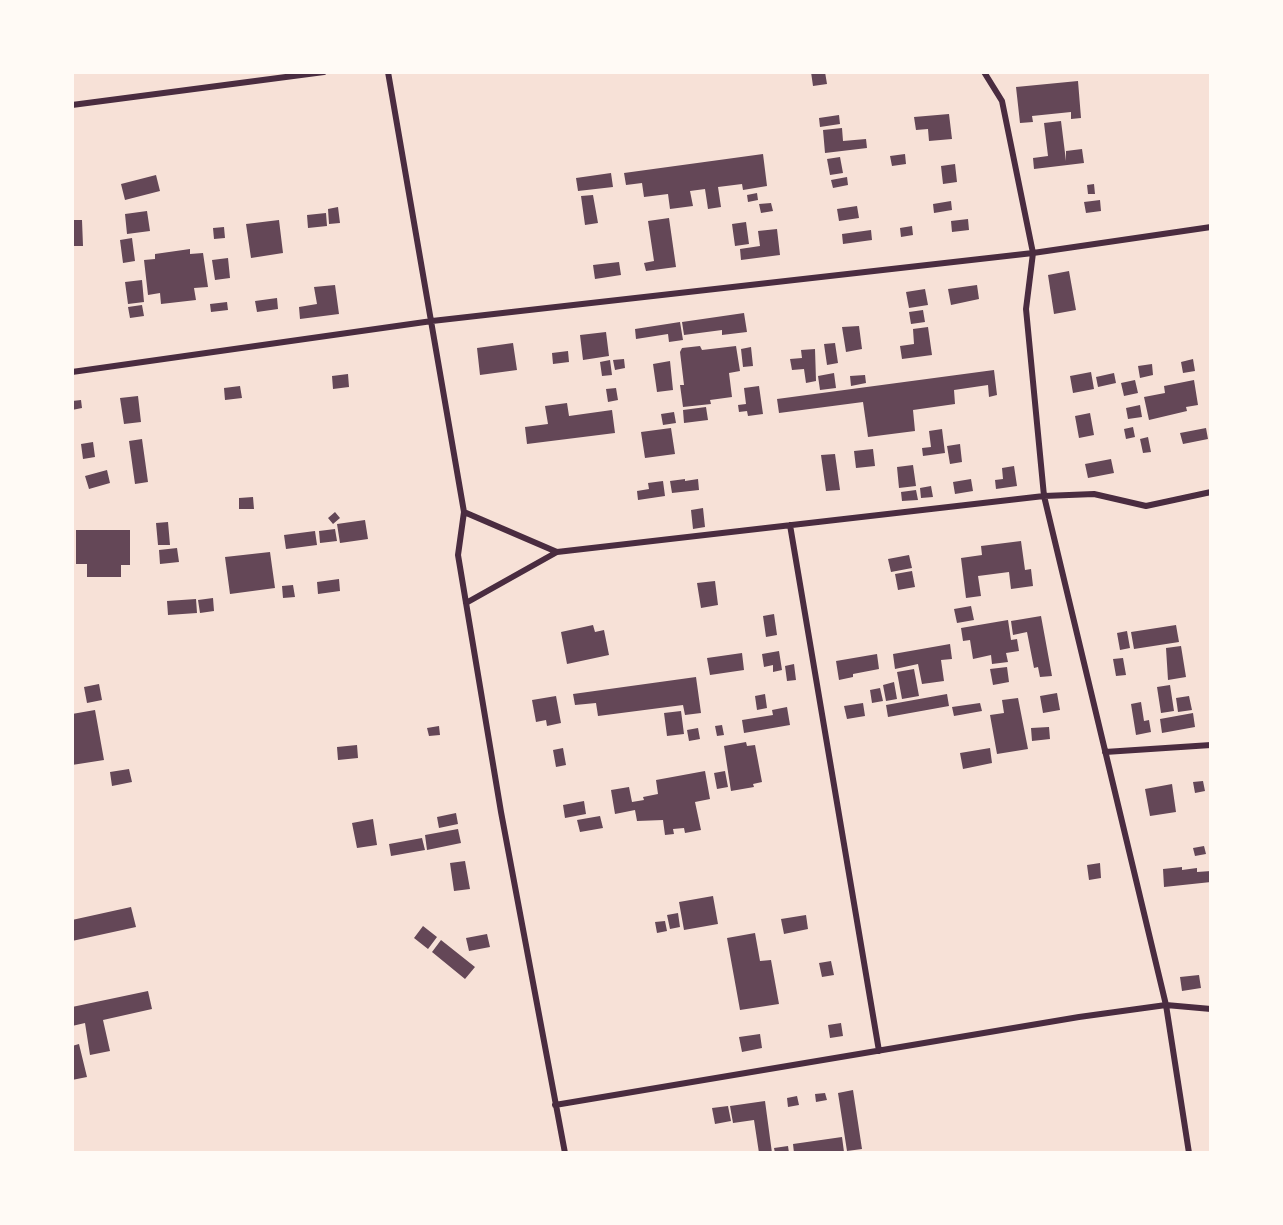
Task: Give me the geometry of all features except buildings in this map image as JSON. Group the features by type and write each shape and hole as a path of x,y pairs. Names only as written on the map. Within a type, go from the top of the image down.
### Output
{"street":[{"path":"72,105 324,72"},
{"path":"388,72 464,512 458,555 565,1153"},
{"path":"984,72 1002,100 1033,253 1026,309 1044,496 1166,1005 1189,1153"},
{"path":"72,372 432,321 1033,253 1211,227"},
{"path":"466,603 556,552 1044,496 1094,494 1146,507 1211,492"},
{"path":"464,512 556,552"},
{"path":"790,525 879,1051"},
{"path":"1105,752 1211,746"},
{"path":"555,1105 1166,1005 1211,1010"}]}
